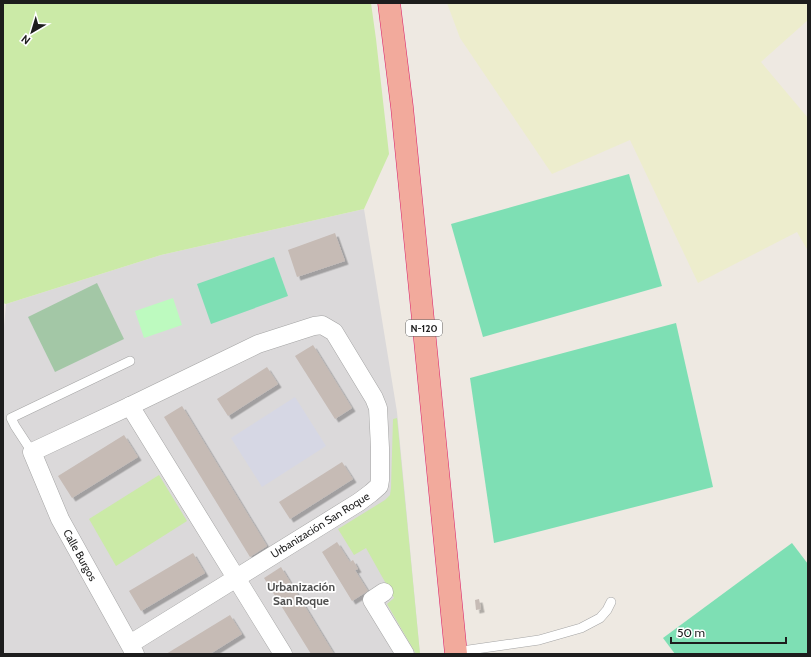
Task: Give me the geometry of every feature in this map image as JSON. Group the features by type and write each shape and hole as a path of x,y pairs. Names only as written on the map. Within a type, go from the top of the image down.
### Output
{"highway":[{"name":"N-120","path":"389,3 402,107 455,653"}],"street":[{"name":"Urbanización San Roque","path":"32,452 258,344 314,326 322,325 334,332 374,398 378,408 380,448 379,486 358,502 237,578 133,649"},
{"path":"130,406 283,654"},
{"name":"Calle Burgos","path":"32,452 60,519 133,649"},
{"path":"384,592 372,600 405,654"}],"lane":[{"path":"32,452 11,418 130,361"},
{"path":"455,653 505,650 581,628 600,618 607,610 611,602"}],"shaded area":[{"path":"364,209 397,412 420,654 3,654 3,338 6,304 161,255"},
{"path":"295,397 326,446 262,487 231,438"}],"green space":[{"path":"3,3 371,3 389,154 364,209 161,255 6,304 3,303"},
{"path":"447,3 808,3 808,20 761,62 808,118 808,251 797,232 698,283 630,140 552,174 460,38"},
{"path":"629,174 662,286 483,337 451,224"},
{"path":"274,257 288,296 211,324 197,284"},
{"path":"97,283 124,339 55,372 28,317"},
{"path":"173,298 182,325 144,338 135,311"},
{"path":"676,323 713,487 494,543 470,378"},
{"path":"397,418 420,654 416,654 387,604 394,598 366,548 354,555 338,529 385,500 390,495 393,419"},
{"path":"159,475 187,521 116,566 89,519"},
{"path":"792,543 808,564 808,654 675,654 663,638"}],"building":[{"path":"335,233 345,261 297,277 288,250"},
{"path":"313,345 352,408 335,419 295,356"},
{"path":"267,367 278,384 228,416 217,399"},
{"path":"182,406 267,546 250,557 164,417"},
{"path":"124,435 138,457 72,498 58,476"},
{"path":"342,462 353,479 290,519 279,502"},
{"path":"337,542 350,562 353,560 358,569 355,570 368,591 352,601 322,552"},
{"path":"193,553 205,573 141,611 129,591"},
{"path":"281,567 334,654 311,654 264,578"},
{"path":"479,599 481,609 476,610 475,600"},
{"path":"230,615 242,634 210,654 166,654"}],"district":[{"name":"Urbanización San Roque","path":"301,593"}]}
